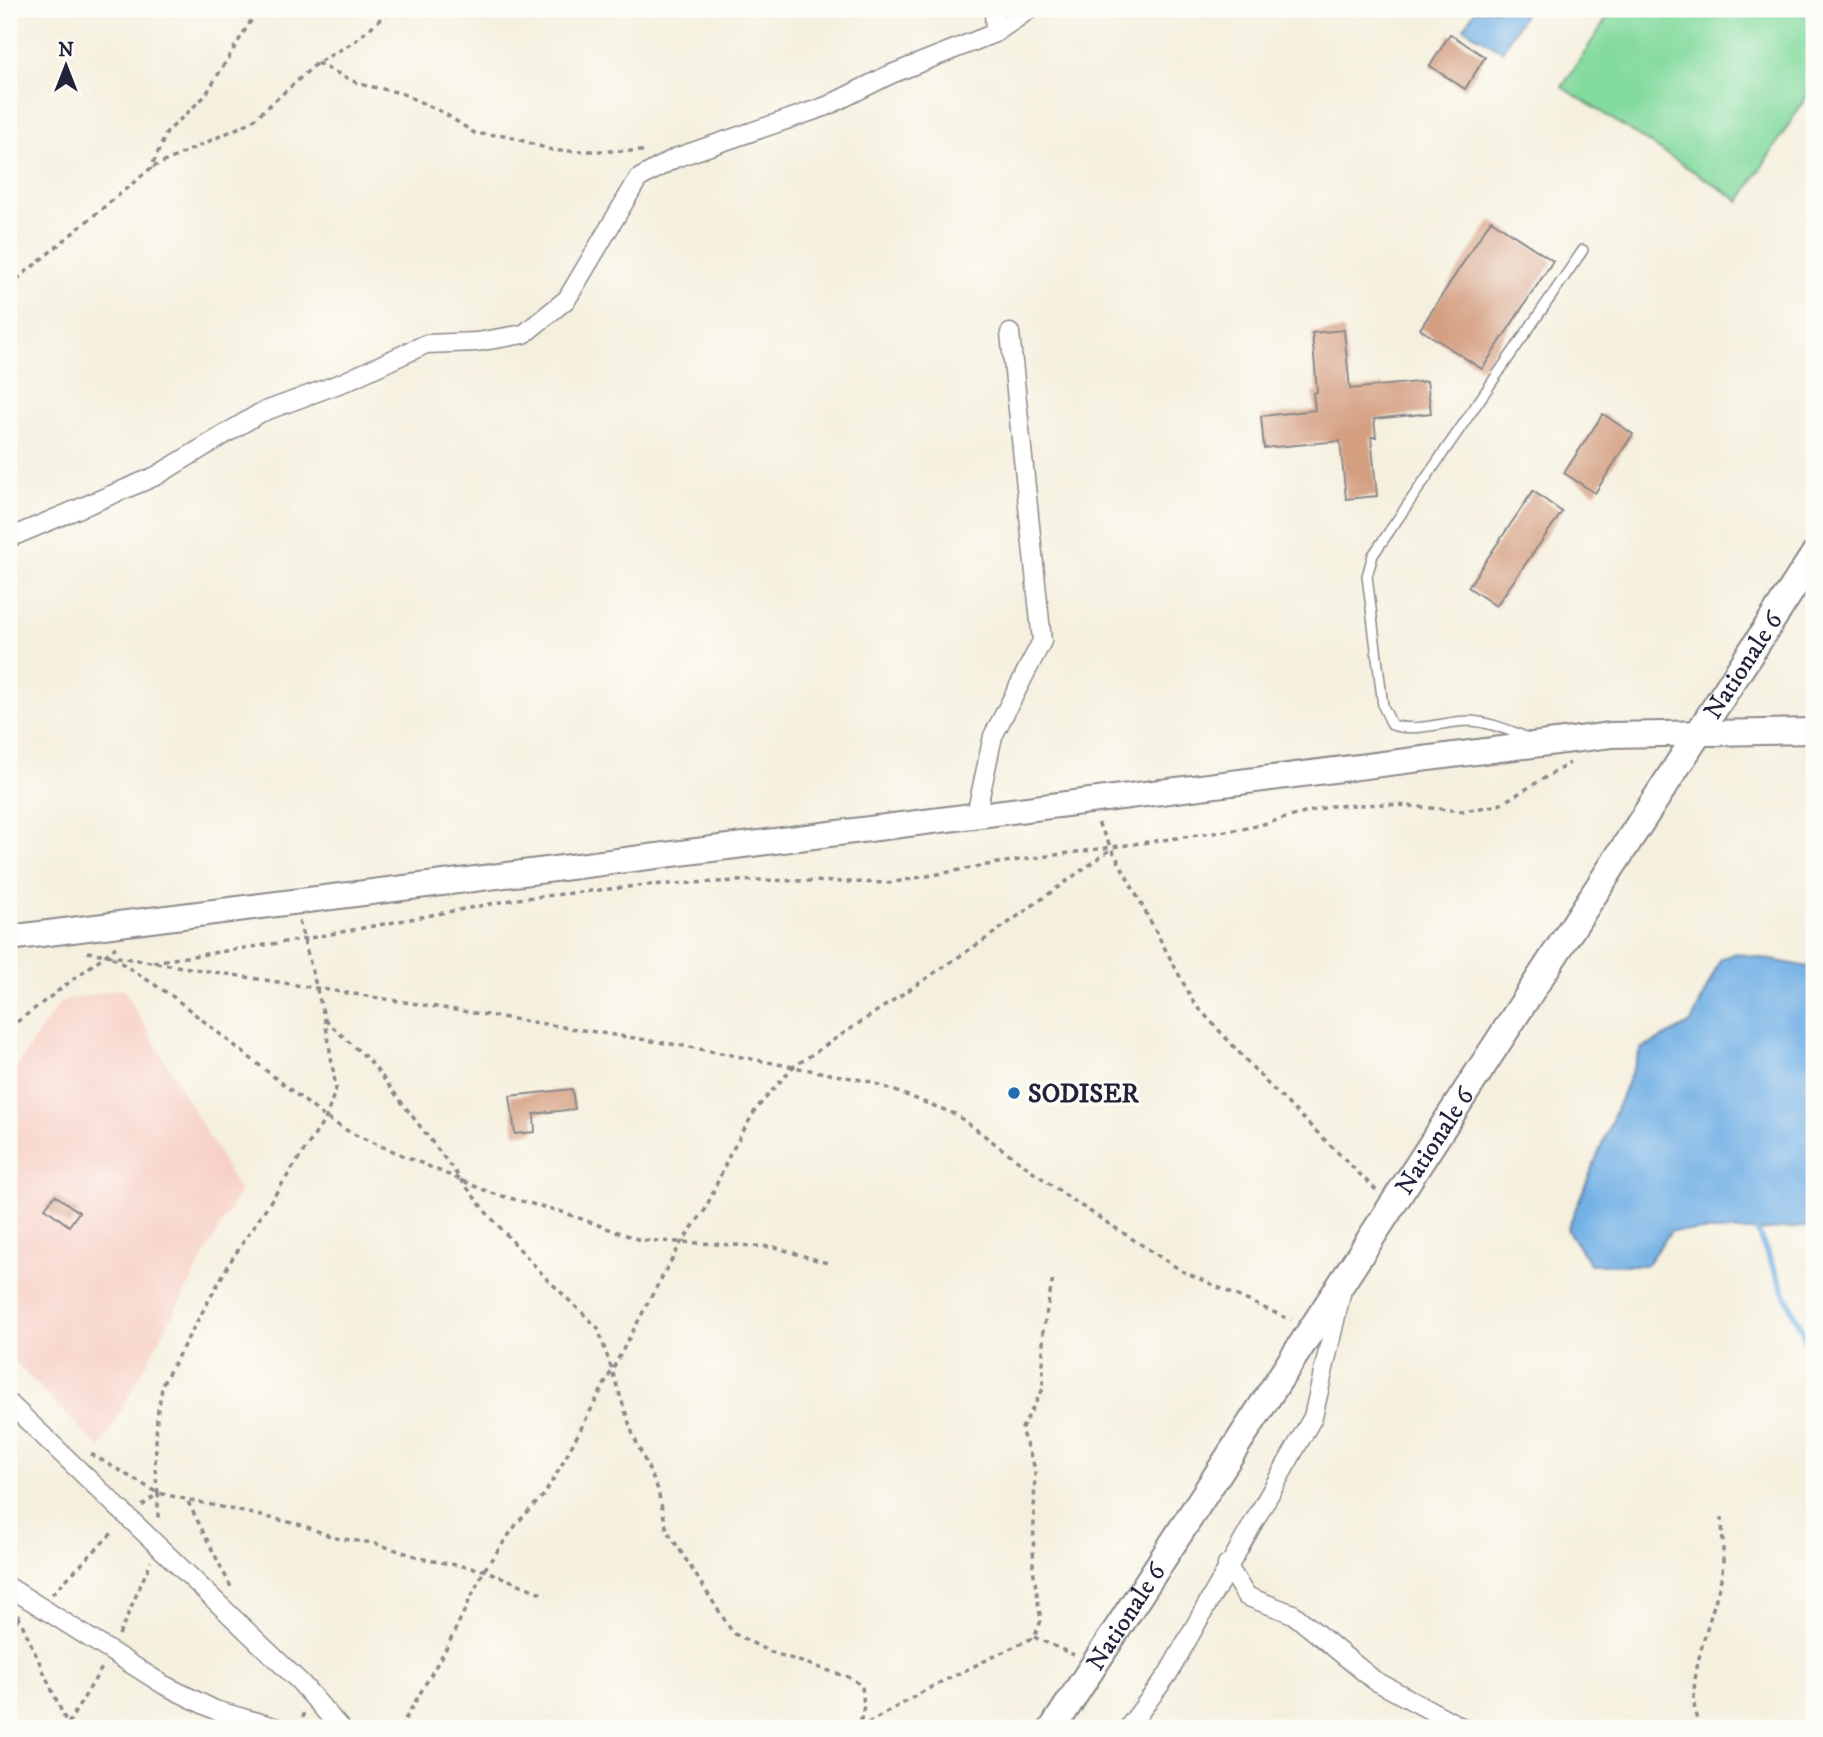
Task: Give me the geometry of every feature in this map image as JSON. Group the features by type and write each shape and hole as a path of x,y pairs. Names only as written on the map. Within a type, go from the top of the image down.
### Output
{"main road":[{"name":"Nationale 6","path":"1053,1728 1814,555"},
{"path":"9,938 1611,735 1702,731 1814,731"}],"street":[{"path":"994,9 995,33"},
{"path":"9,538 156,476 260,413 344,382 426,344 477,342 524,334 567,299 638,179 675,158 827,106 889,75 995,33 1030,9"},
{"path":"976,815 993,736 1042,641 1010,333"},
{"path":"1128,1728 1168,1674 1227,1565 1313,1417 1343,1283"},
{"path":"9,1403 301,1683 340,1728"},
{"path":"1227,1565 1246,1596 1293,1614 1374,1680 1463,1728"},
{"path":"9,1587 164,1685 215,1710 278,1728"}],"lane":[{"path":"1544,744 1496,726 1470,721 1403,729 1392,726 1383,706 1367,576 1373,555 1583,250"}],"path":[{"path":"151,168 167,132 205,96 258,9"},
{"path":"9,286 151,168 251,122 317,62 355,42 391,9"},
{"path":"317,62 359,84 401,93 433,108 476,134 504,135 555,151 660,151 675,158"},
{"path":"153,962 304,939 517,899 646,885 761,880 890,883 998,863 1248,828 1331,806 1387,804 1463,811 1499,805 1544,781 1578,758"},
{"path":"1087,802 1194,1003 1266,1082 1392,1206"},
{"path":"400,1728 448,1645 484,1570 517,1522 544,1495 681,1243 705,1210 730,1154 756,1109 793,1067 990,936 1112,848"},
{"path":"69,1726 111,1652 158,1545 155,1469 157,1416 163,1383 230,1262 326,1118 336,1088 325,1020 293,900"},
{"path":"9,1028 126,940"},
{"path":"97,948 172,996 326,1118 353,1134 461,1180 640,1240 774,1248 827,1263"},
{"path":"83,951 684,1046 872,1082 955,1114 1069,1198 1182,1271 1313,1330"},
{"path":"325,1020 370,1060 461,1180 546,1278 598,1328 610,1373 633,1435 657,1487 667,1530 733,1633 768,1651 851,1678 862,1686 864,1706 859,1728"},
{"path":"859,1728 935,1685 1034,1637 1041,1621 1033,1568 1035,1468 1021,1430 1043,1389 1043,1331 1052,1279"},
{"path":"84,1450 158,1493 302,1525 335,1538 374,1543 428,1560 484,1570 546,1595"},
{"path":"9,1629 19,1617 40,1607 128,1517 158,1493"},
{"path":"187,1501 234,1595"},
{"path":"1700,1728 1694,1715 1697,1668 1722,1575 1722,1513"},
{"path":"14,1608 69,1726"},
{"path":"1034,1637 1096,1664"}],"shaded area":[{"path":"123,988 240,1191 100,1449 9,1356 9,1077 61,1001"}],"green space":[{"path":"1613,9 1814,9 1814,85 1740,201 1562,87"}],"water":[{"path":"1476,9 1527,9 1502,51 1464,28"},
{"path":"1735,953 1814,968 1814,1226 1757,1231 1671,1231 1646,1265 1591,1265 1567,1230 1641,1049 1691,1023 1720,960"}],"building":[{"path":"1450,34 1485,57 1465,89 1430,66"},
{"path":"1491,220 1553,261 1482,369 1420,329"},
{"path":"1344,330 1350,389 1427,381 1431,413 1374,419 1376,437 1371,437 1377,496 1346,499 1340,441 1264,448 1261,416 1315,410 1313,393 1317,392 1312,333"},
{"path":"1603,414 1633,434 1595,493 1564,473"},
{"path":"1533,491 1562,512 1496,606 1468,587"},
{"path":"572,1089 575,1109 534,1114 535,1132 515,1134 510,1096"},
{"path":"55,1195 79,1212 69,1226 45,1208"}],"waterway":[{"path":"1757,1231 1808,1345 1814,1411"}],"place":[{"name":"SODISER","path":"1014,1093"}]}
